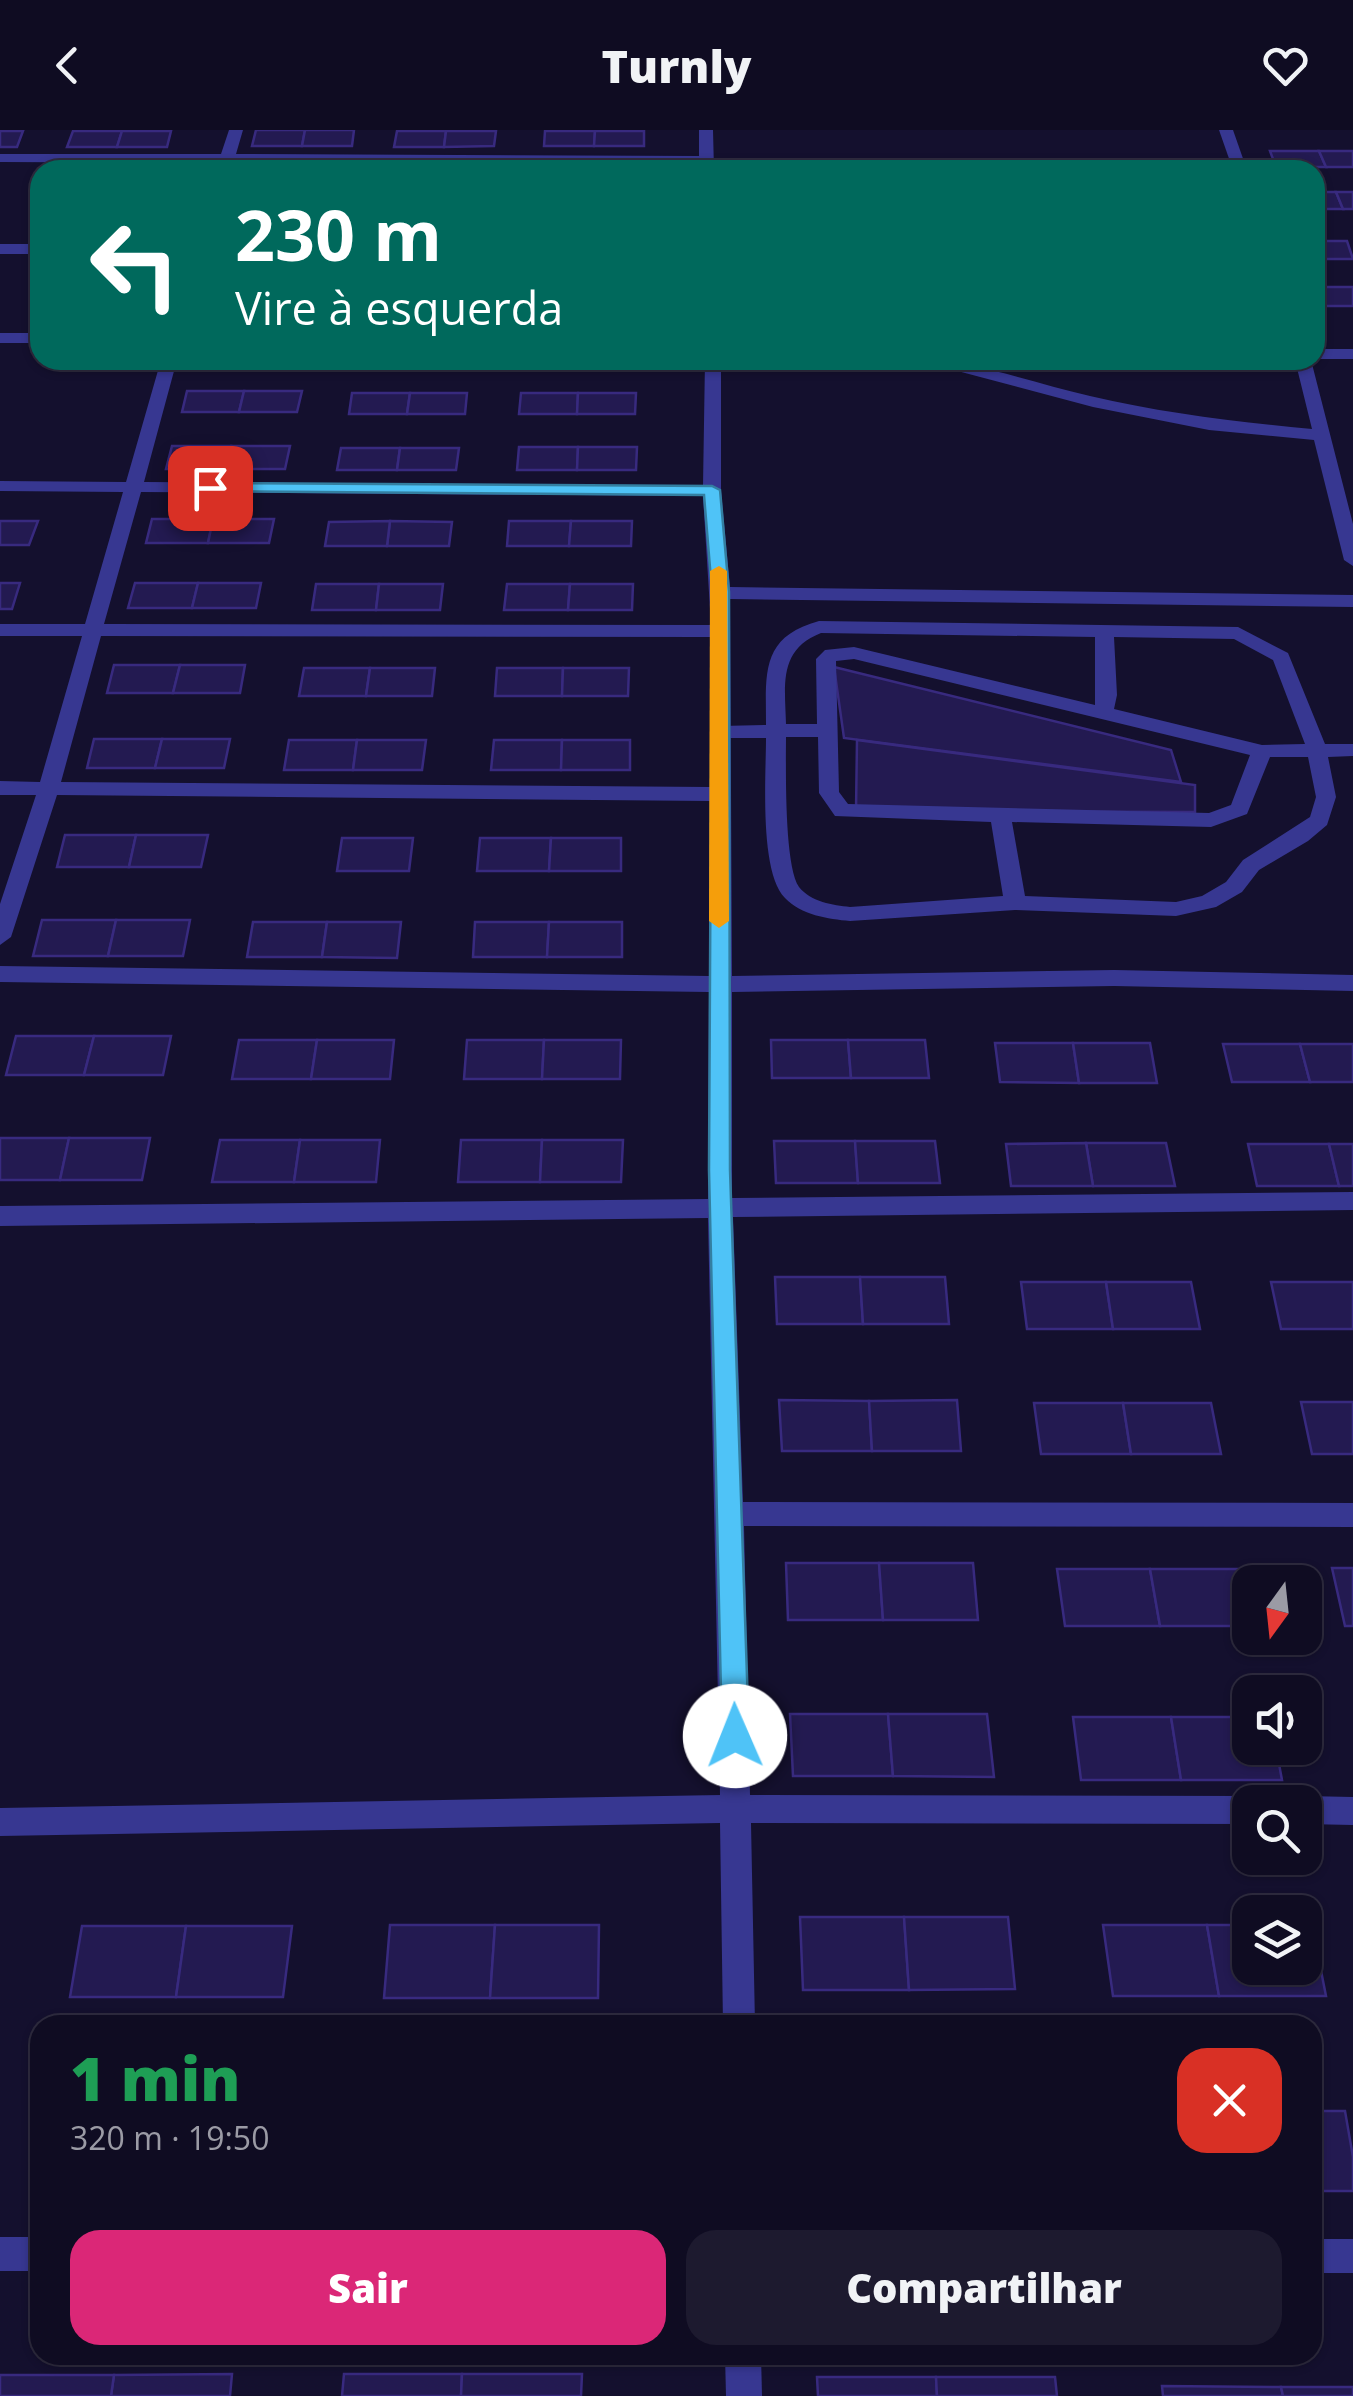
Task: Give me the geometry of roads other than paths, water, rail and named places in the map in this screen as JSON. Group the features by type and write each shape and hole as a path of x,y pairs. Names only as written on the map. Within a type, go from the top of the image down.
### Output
{"street":[{"path":"227,160 236,130"},
{"path":"706,130 707,160"},
{"path":"1226,130 1236,160"},
{"path":"0,158 64,160"},
{"path":"0,249 30,248"},
{"path":"0,338 30,338"},
{"path":"1325,354 1353,354"},
{"path":"0,937 48,788 165,370"},
{"path":"714,370 712,490 720,592 720,1207 739,2015"},
{"path":"965,370 1208,425 1322,435"},
{"path":"1306,370 1353,560"},
{"path":"0,486 712,490"},
{"path":"720,592 1353,600"},
{"path":"819,627 1104,630 1238,633 1281,657 1317,750 1326,797 1320,820 1301,836 1251,864 1234,887 1208,902 1176,909 1015,904 850,914 825,912 802,902 781,874 775,672 780,652 794,635 819,627"},
{"path":"0,630 720,631"},
{"path":"1103,714 1107,695 1104,630"},
{"path":"1262,751 1240,808 1232,815 1211,820 842,811 829,793 830,730 823,674 826,659 843,654 1262,751 1353,750"},
{"path":"721,732 830,730"},
{"path":"0,788 720,794"},
{"path":"1001,817 1015,904"},
{"path":"0,974 718,984 1114,978 1353,983"},
{"path":"0,1216 1353,1200"},
{"path":"730,1514 1353,1515"},
{"path":"0,1822 737,1810 1232,1810"},
{"path":"1322,1810 1353,1811"},
{"path":"0,2254 30,2254"},
{"path":"1322,2256 1353,2256"},
{"path":"743,2365 744,2396"}]}
